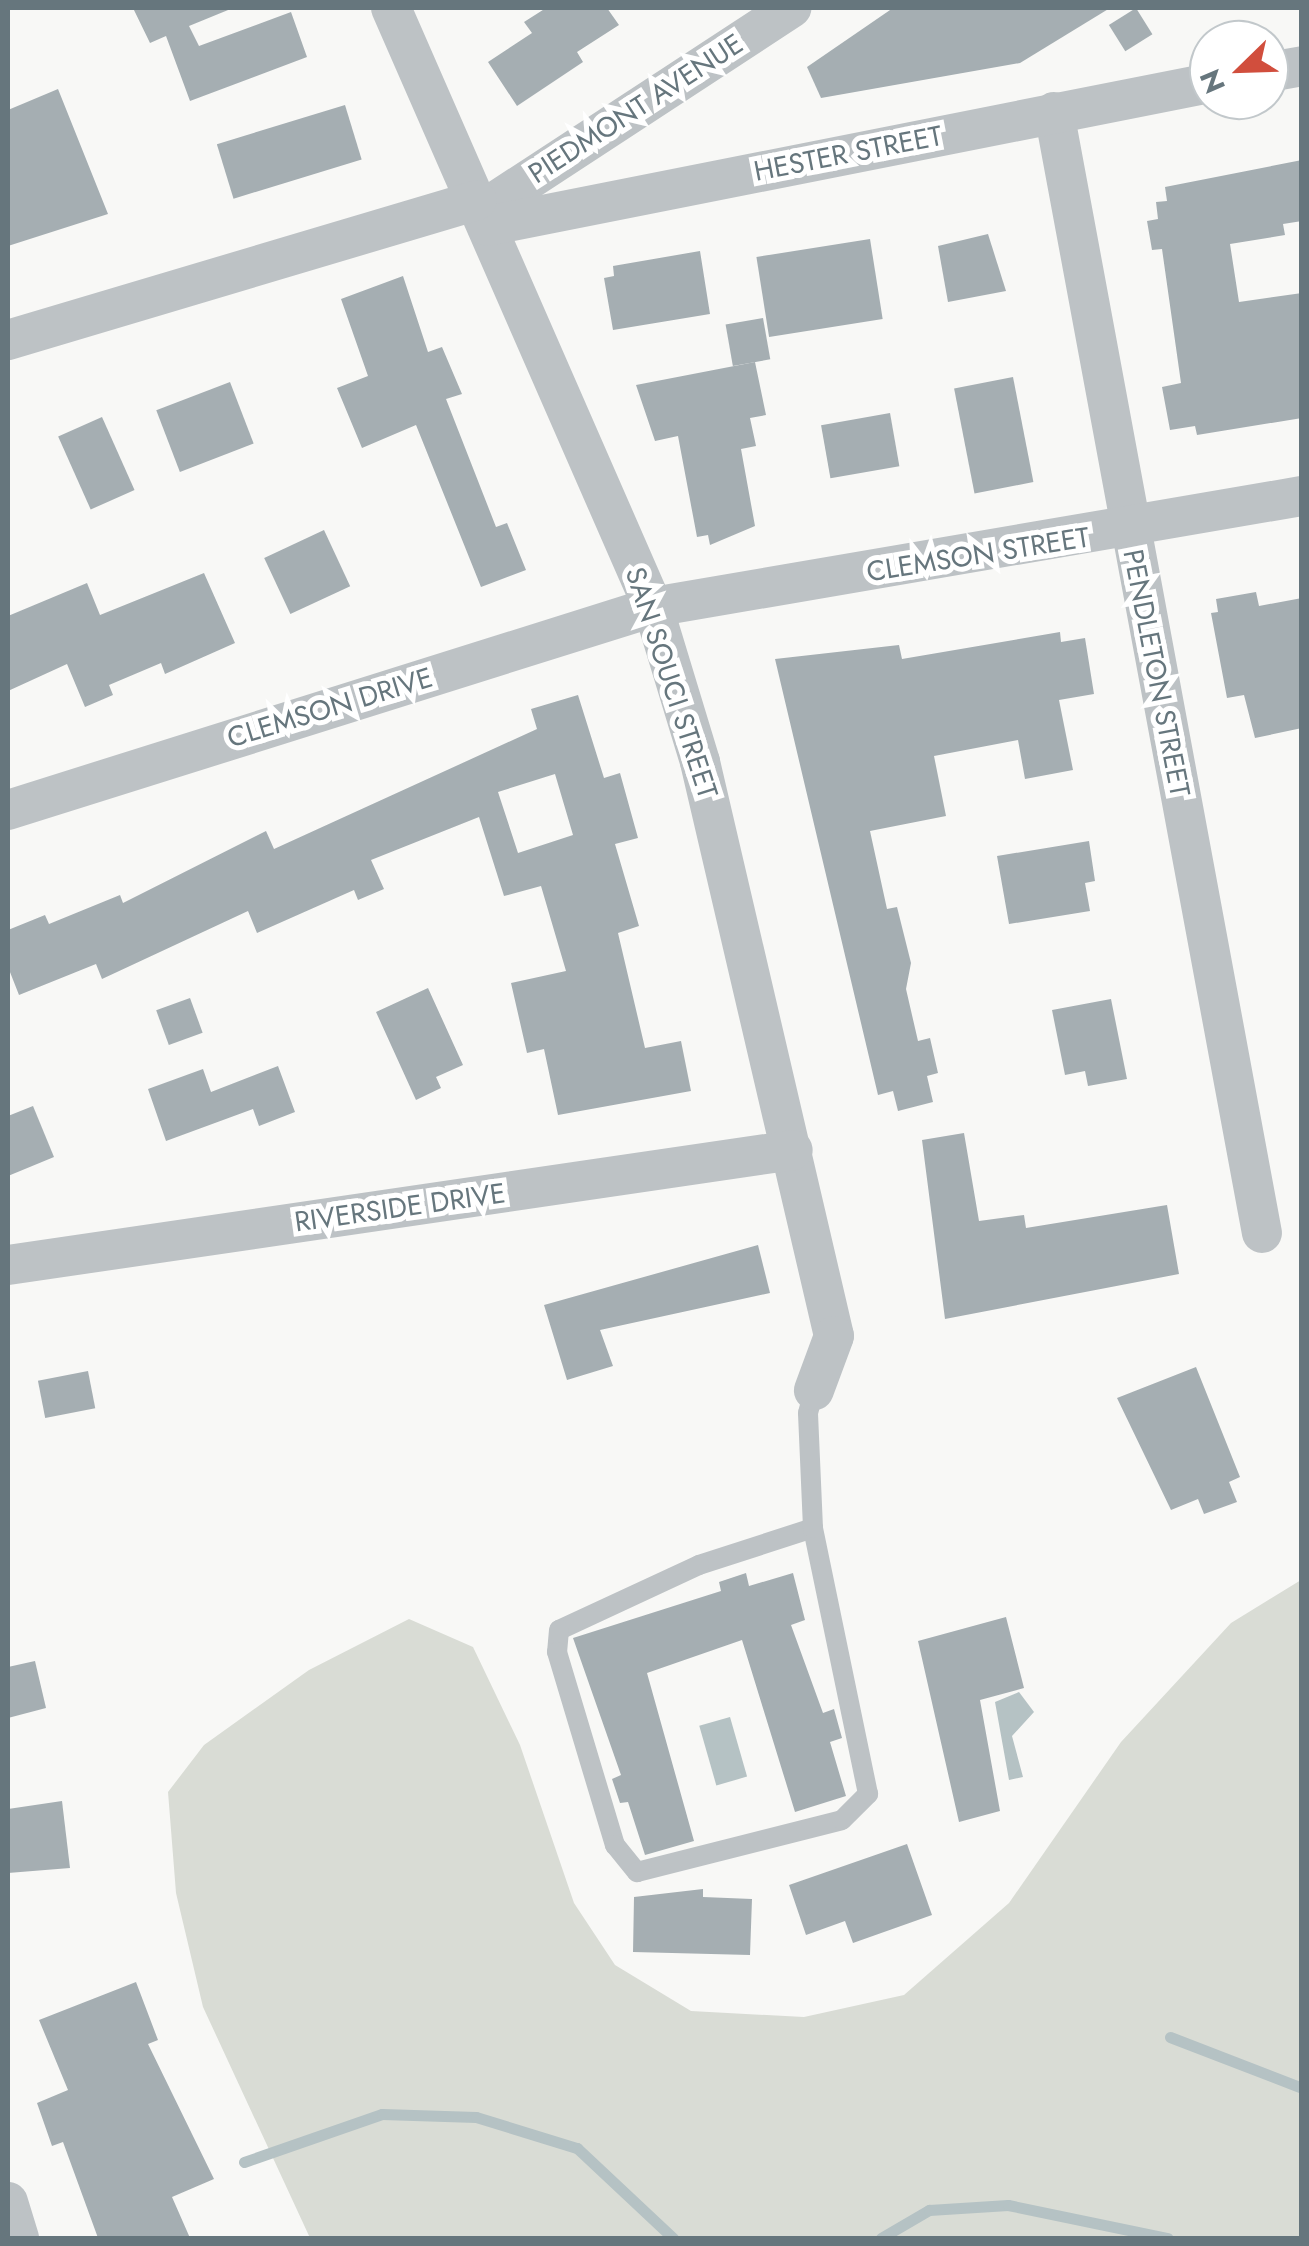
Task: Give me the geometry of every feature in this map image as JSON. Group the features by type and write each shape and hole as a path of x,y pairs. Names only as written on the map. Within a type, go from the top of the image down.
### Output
{"street":[{"name":"SAN SOUCI STREET","path":"391,8 652,607 700,762 834,1336 814,1390"},
{"name":"PIEDMONT AVENUE","path":"482,212 791,8"},
{"name":"HESTER STREET","path":"8,340 482,212 1189,87"},
{"name":"PENDLETON STREET","path":"1054,112 1128,530 1262,1233"},
{"name":"CLEMSON STREET","path":"652,607 1128,530 1302,496"},
{"name":"CLEMSON DRIVE","path":"8,810 652,607"},
{"name":"RIVERSIDE DRIVE","path":"8,1266 793,1150"},
{"path":"8,2202 19,2238"}],"lane":[{"path":"813,1528 699,1565 559,1630 557,1652 615,1845 637,1872 842,1820 868,1794 813,1528 808,1413 814,1390"}],"shaded area":[{"path":"1301,1580 1301,2238 310,2238 203,2007 176,1893 168,1792 204,1745 309,1670 409,1619 473,1647 520,1745 574,1903 615,1965 691,2011 804,2017 904,1995 1009,1903 1121,1742 1231,1623"},
{"path":"1019,1692 1034,1712 1012,1736 1023,1777 1009,1780 995,1702"},
{"path":"730,1717 747,1777 716,1785 699,1726"}],"building":[{"path":"133,8 233,8 189,26 199,46 291,12 307,57 190,101 166,36 150,43"},
{"path":"546,8 607,8 619,25 577,52 583,62 517,106 488,62 532,33 524,22"},
{"path":"893,8 1110,8 1020,63 821,98 807,67"},
{"path":"1136,8 1152,34 1125,51 1109,25"},
{"path":"58,89 108,214 8,246 8,110"},
{"path":"345,105 362,160 234,199 217,144"},
{"path":"1302,160 1302,221 1283,224 1285,235 1230,244 1239,302 1302,293 1302,418 1197,435 1195,426 1170,430 1162,387 1181,383 1162,249 1152,250 1147,221 1158,219 1156,202 1167,201 1165,187"},
{"path":"988,234 1006,291 948,302 938,246"},
{"path":"870,239 883,319 769,337 756,257"},
{"path":"700,251 710,314 613,330 604,278 614,276 613,266"},
{"path":"403,276 428,352 442,347 462,394 446,399 496,527 507,523 526,570 481,587 416,425 362,448 337,388 368,376 341,299"},
{"path":"763,318 770,359 733,366 726,325"},
{"path":"755,362 766,415 750,418 756,446 741,449 755,526 710,545 708,535 697,537 678,436 655,441 636,385"},
{"path":"1013,377 1033,482 975,493 954,388"},
{"path":"230,382 254,444 180,472 156,410"},
{"path":"890,413 899,466 830,478 821,425"},
{"path":"102,417 135,490 91,510 58,437"},
{"path":"324,530 350,586 290,614 264,558"},
{"path":"204,573 235,643 165,674 161,663 109,685 113,695 85,707 67,664 8,691 8,616 87,583 100,615"},
{"path":"1256,592 1259,606 1302,598 1302,728 1255,738 1244,695 1227,698 1211,613 1218,612 1216,599"},
{"path":"1060,632 1061,642 1085,638 1094,694 1059,700 1073,770 1025,779 1018,740 934,756 946,816 870,831 887,909 897,907 911,963 906,989 918,1041 930,1038 938,1073 927,1076 933,1102 898,1111 893,1091 878,1095 775,659 899,645 902,659"},
{"path":"578,695 604,778 620,773 638,838 615,844 639,926 618,933 645,1048 681,1041 691,1091 558,1115 544,1049 527,1053 511,983 566,971 541,886 504,896 479,817 371,860 384,889 358,900 354,890 257,933 248,911 102,979 96,964 19,995 8,967 8,930 45,915 49,924 120,895 123,903 266,831 274,849 537,729 531,709","holes":["555,774 573,835 518,853 498,792"]},
{"path":"1089,841 1095,881 1085,883 1090,911 1009,924 997,856"},
{"path":"428,988 463,1065 436,1077 441,1088 416,1100 376,1012"},
{"path":"190,998 203,1033 169,1045 156,1010"},
{"path":"1111,999 1127,1079 1088,1086 1085,1071 1065,1075 1052,1010"},
{"path":"278,1066 295,1112 259,1126 253,1109 166,1141 148,1089 203,1069 211,1092"},
{"path":"33,1106 54,1157 8,1176 8,1116"},
{"path":"964,1133 979,1221 1024,1215 1026,1228 1167,1205 1179,1274 945,1319 922,1140"},
{"path":"758,1245 770,1293 600,1330 613,1366 567,1380 544,1305"},
{"path":"1196,1367 1240,1477 1229,1482 1237,1502 1204,1514 1198,1499 1171,1510 1117,1398"},
{"path":"88,1371 95,1408 45,1418 38,1381"},
{"path":"746,1573 749,1586 793,1573 805,1620 791,1625 823,1713 834,1709 842,1738 830,1742 846,1796 795,1812 742,1640 647,1673 694,1841 645,1855 628,1802 620,1803 612,1779 621,1775 573,1638 721,1591 719,1582"},
{"path":"1006,1617 1024,1688 980,1700 1000,1811 959,1822 918,1641"},
{"path":"35,1661 46,1708 8,1718 8,1667"},
{"path":"62,1801 70,1868 8,1873 8,1809"},
{"path":"907,1844 932,1915 853,1943 845,1921 806,1935 789,1885"},
{"path":"703,1889 703,1897 752,1899 750,1955 633,1952 634,1897"},
{"path":"136,1982 158,2040 148,2044 214,2179 172,2197 190,2238 98,2238 63,2142 52,2146 37,2103 68,2090 39,2020"}],"waterway":[{"path":"1170,2037 1302,2088"},
{"path":"244,2162 382,2114 476,2117 577,2148 673,2238"},
{"path":"881,2238 929,2210 1008,2205 1168,2238"}]}
